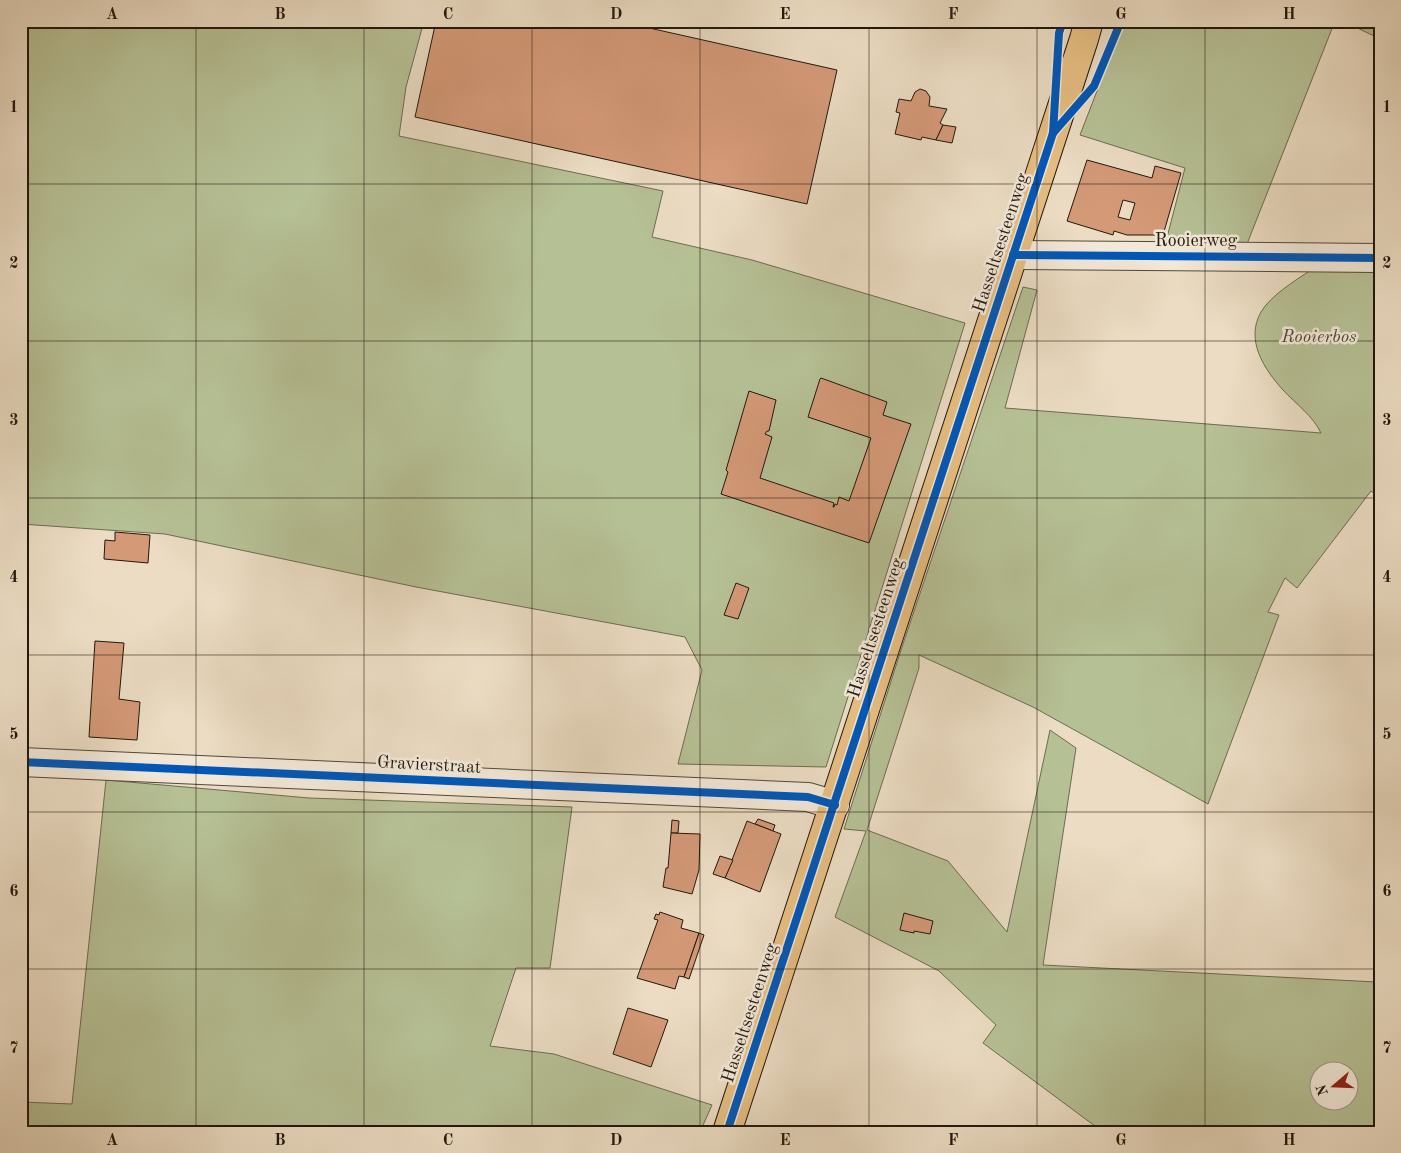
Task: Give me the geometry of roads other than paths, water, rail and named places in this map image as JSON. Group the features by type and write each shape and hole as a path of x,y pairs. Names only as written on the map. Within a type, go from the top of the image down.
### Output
{"main road":[{"name":"Hasseltsesteenweg","path":"727,1132 1088,27"}],"street":[{"name":"Rooierweg","path":"1012,255 1380,258"},
{"name":"Gravierstraat","path":"21,762 808,797 835,805"}],"park label":[{"name":"Rooierbos","path":"1319,337"}]}
